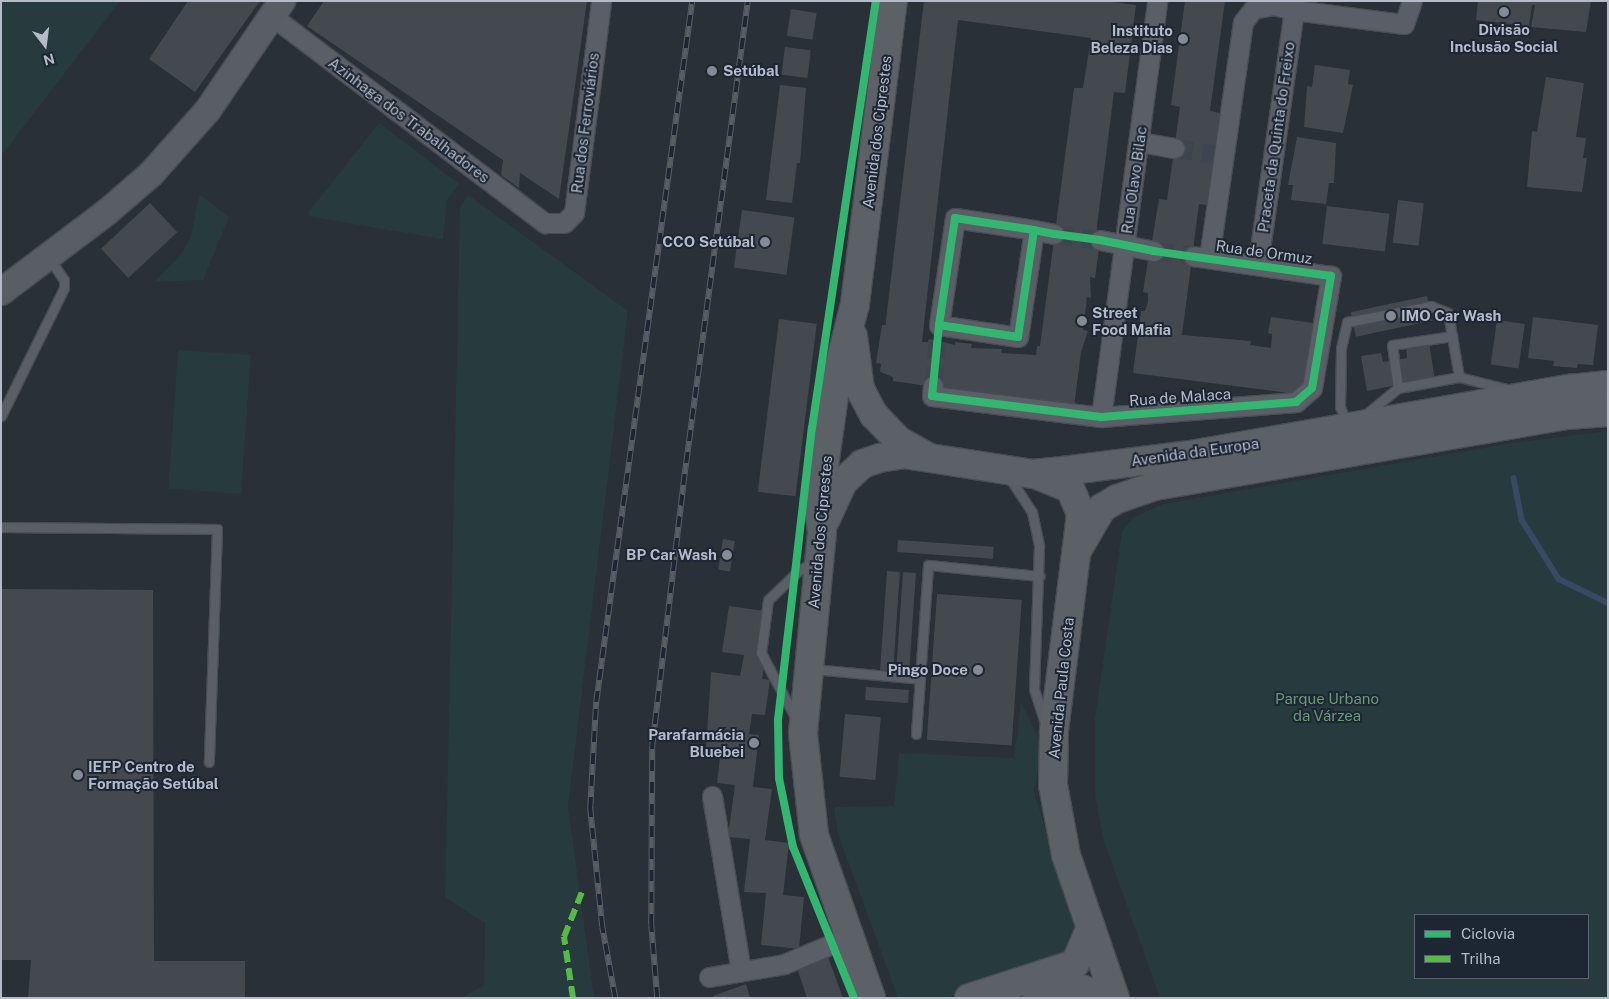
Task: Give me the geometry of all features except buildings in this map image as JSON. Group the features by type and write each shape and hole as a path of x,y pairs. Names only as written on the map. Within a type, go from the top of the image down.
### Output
{"main road":[{"name":"Avenida dos Ciprestes","path":"872,998 848,937 814,835 803,733 822,532 819,509 837,375 852,325 893,1"},
{"path":"1,292 107,212 157,168 208,110 277,9"},
{"path":"852,325 860,388 874,415 899,441 928,456"},
{"name":"Avenida da Europa","path":"822,532 843,482 862,464 904,454 928,456 1033,474 1190,455 1527,396 1608,385"},
{"name":"Avenida da Europa","path":"1078,549 1094,518 1117,499 1155,486 1566,414 1608,412"},
{"name":"Avenida Paula Costa","path":"1033,474 1054,480 1070,488 1081,514 1053,748 1053,786 1066,854 1114,998"},
{"path":"969,998 1075,964 1091,927"},
{"path":"1038,998 1072,986 1106,998"}],"street":[{"name":"Rua dos Ferroviários","path":"545,224 564,224 574,213 601,1"},
{"name":"Rua Olavo Bilac","path":"1101,417 1140,142 1157,1"},
{"path":"1294,10 1404,24 1412,1"},
{"name":"Rua de Ormuz","path":"1294,10 1274,5 1252,9 1243,22 1201,257 1331,276"},
{"name":"Azinhaga dos Trabalhadores","path":"277,9 545,224"},
{"name":"Praceta da Quinta do Freixo","path":"1258,264 1294,10"},
{"path":"1140,142 1174,148"},
{"path":"1034,230 1018,336 939,333 955,218 1034,230 1054,234"},
{"path":"1100,240 1154,251"},
{"name":"Rua de Malaca","path":"932,391 1101,417 1296,402 1312,388 1331,276"},
{"path":"712,796 741,971"},
{"path":"709,977 784,964 848,937"}],"lane":[{"path":"1,416 64,288 64,280 49,256"},
{"path":"1459,377 1448,313 1432,306 1347,322 1341,348 1340,407 1349,427 1398,388 1459,377 1527,396"},
{"path":"1398,388 1392,345 1452,336"},
{"path":"1003,469 1032,512 1039,546 1034,689 1053,748"},
{"path":"1,527 217,528 209,762"},
{"path":"803,733 761,653 768,600 797,572 819,558"},
{"path":"916,734 928,565 1039,576"},
{"path":"808,669 920,679"}],"green space":[{"path":"1,1 120,1 1,156"},
{"path":"379,123 459,184 447,200 443,239 312,217 308,213"},
{"path":"199,194 229,217 203,280 154,282 182,253 191,237"},
{"path":"468,195 628,311 568,806 594,998 460,998 484,986 485,923 445,897 460,208"},
{"path":"178,350 251,355 241,494 168,489"},
{"name":"Parque Urbano da Várzea","path":"1608,431 1608,998 1160,998 1104,841 1095,797 1095,718 1122,531 1133,518 1163,504 1513,443"},
{"path":"1021,702 1042,745 1034,791 1078,938 1065,958 946,998 898,998 838,834 834,807 894,806 899,753 1014,758"}],"waterway":[{"path":"1514,478 1522,520 1559,579 1608,603"}],"tunnel":[{"path":"1174,148 1214,154"},
{"path":"1054,234 1100,240"},
{"path":"1154,251 1193,256"},
{"path":"933,386 938,341"}],"railway":[{"path":"615,998 602,927 590,808 596,702 692,1"},
{"path":"657,998 651,925 652,746 683,485 748,1"}],"marked path":[{"path":"573,998 564,937 582,892"}],"cycle path":[{"path":"854,998 793,847 779,778 778,720 812,428 876,1"},
{"path":"939,325 932,396 1101,417 1296,402 1312,388 1331,276 1154,251 1100,240 955,218 939,325 1018,337 1034,230"}],"place":[{"name":"Divisão Inclusão Social","path":"1504,12"},
{"name":"Instituto Beleza Dias","path":"1183,39"},
{"name":"Setúbal","path":"712,71"},
{"name":"CCO Setúbal","path":"765,242"},
{"name":"IMO Car Wash","path":"1391,316"},
{"name":"Street Food Mafia","path":"1082,321"},
{"name":"BP Car Wash","path":"727,555"},
{"name":"Pingo Doce","path":"978,670"},
{"name":"Parafarmácia Bluebei","path":"754,743"},
{"name":"IEFP Centro de Formação Setúbal","path":"78,775"}]}
